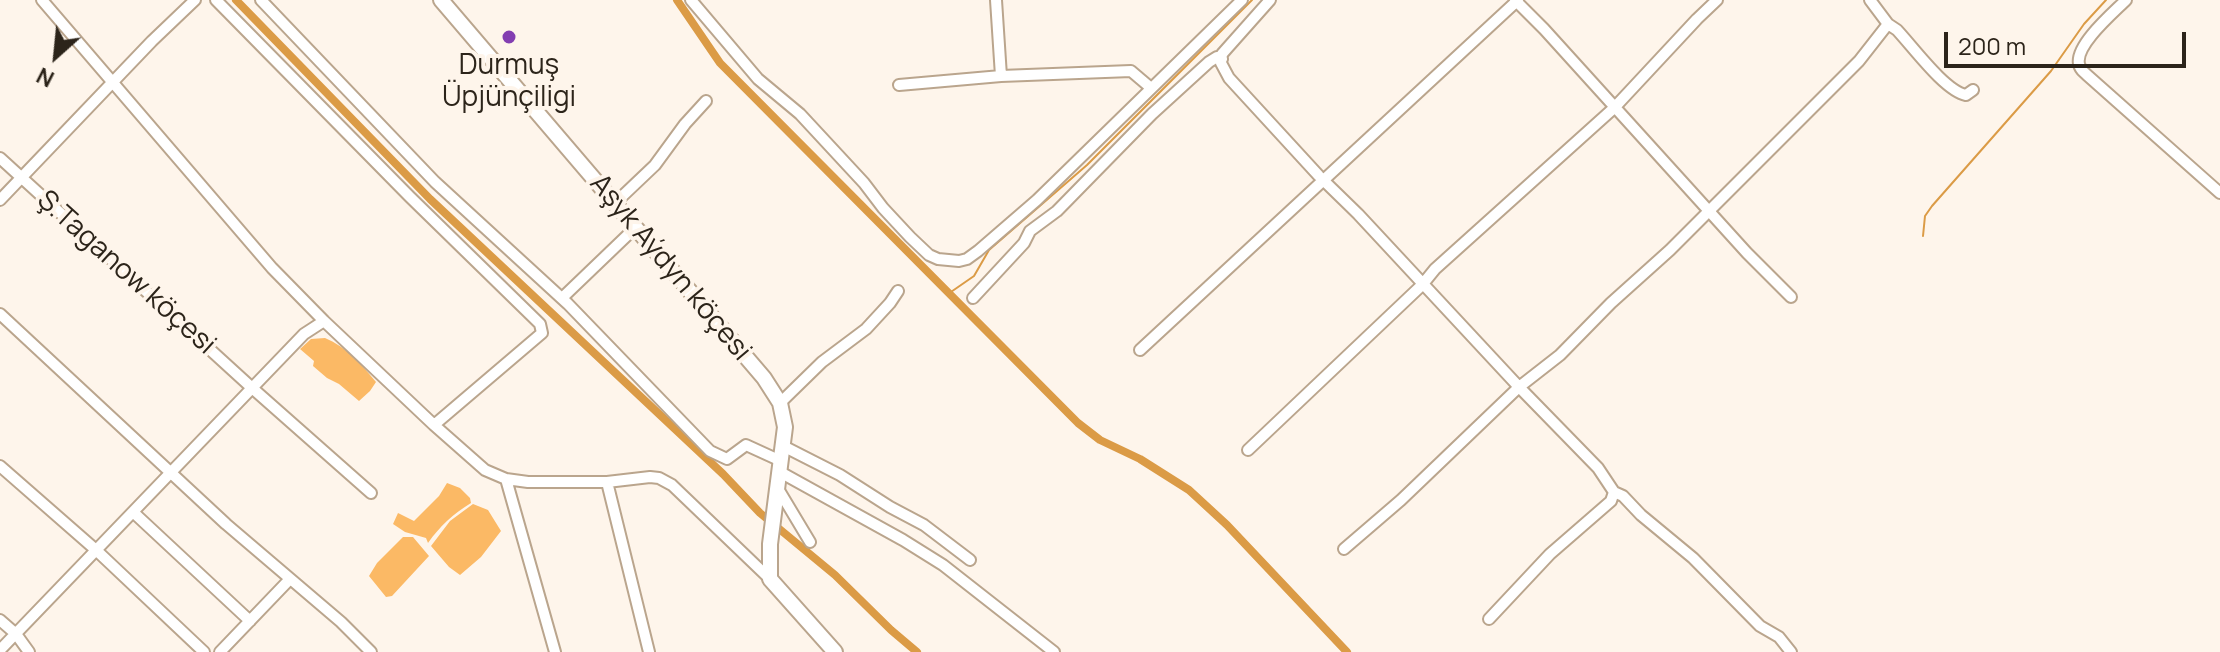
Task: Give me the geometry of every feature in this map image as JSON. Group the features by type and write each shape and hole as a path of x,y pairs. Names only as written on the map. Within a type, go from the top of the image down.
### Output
{"main road":[{"name":"Aşyk Aýdyn köçesi","path":"441,0 764,378 780,403 785,427 770,544 770,579"},
{"path":"770,579 835,652"}],"street":[{"path":"42,0 272,268 324,321 485,470 506,479 528,482 607,482 659,478 672,485 770,579"},
{"path":"0,200 195,0"},
{"path":"216,0 540,324 542,333 434,425"},
{"path":"261,0 435,182 562,298 710,451 727,459 746,445 779,473 943,565 1054,652"},
{"path":"691,0 758,79 800,114 910,237 929,255 959,261 978,251 1037,200 1242,0"},
{"path":"996,0 1001,76"},
{"path":"1270,0 1222,54 1221,63 1229,78 1324,182 1358,214 1598,468 1614,492 1623,496 1693,558 1760,626 1779,637 1791,652"},
{"path":"1248,450 1458,248 1614,108 1717,0"},
{"path":"1870,0 1888,24 1947,85 1957,93 1966,95 1973,90"},
{"path":"2126,0 2085,45 2079,66 2220,193"},
{"path":"1140,350 1517,1 1791,297"},
{"path":"1344,549 1401,500 1519,387 1560,355 1611,303 1670,250 1859,61 1888,24"},
{"path":"973,298 1024,243 1030,231 1057,211 1152,114 1209,62 1217,57 1222,59"},
{"path":"899,85 1001,76 1131,71 1151,88"},
{"path":"615,203 655,165 706,101"},
{"name":"Ş.Taganow köçesi","path":"0,158 371,493"},
{"path":"562,298 636,227"},
{"path":"780,403 822,362 866,329 898,291"},
{"path":"0,314 371,652"},
{"path":"0,650 251,387 304,334 324,321"},
{"path":"0,466 96,550 204,652"},
{"path":"779,473 810,542"},
{"path":"779,473 840,475 924,525 970,560"},
{"path":"506,479 555,652"},
{"path":"607,482 649,652"},
{"path":"1489,619 1550,554 1611,501 1614,492"},
{"path":"133,512 250,621"},
{"path":"220,652 290,579"},
{"path":"0,620 16,634 29,652"}],"shaded area":[{"path":"325,338 347,351 376,382 359,401 313,366 314,361 300,349 311,339"},
{"path":"447,483 460,488 471,503 447,521 428,543 426,538 405,532 393,524 398,513 414,521 439,496"},
{"path":"473,504 488,510 501,531 481,557 460,575 431,546 450,521"},
{"path":"403,537 413,537 429,556 392,596 386,597 369,576 377,563"}],"waterway":[{"path":"236,0 430,199 723,474 760,513 835,575 917,652"},
{"path":"677,0 720,63 1078,423 1100,440 1140,459 1189,490 1227,525 1347,652"},
{"path":"948,294 974,276 989,250 1087,165 1252,0"},
{"path":"1923,236 1925,216 1932,206 2051,71 2084,24 2106,0"}],"place":[{"name":"Durmuş Üpjünçiligi","path":"509,37"}]}
